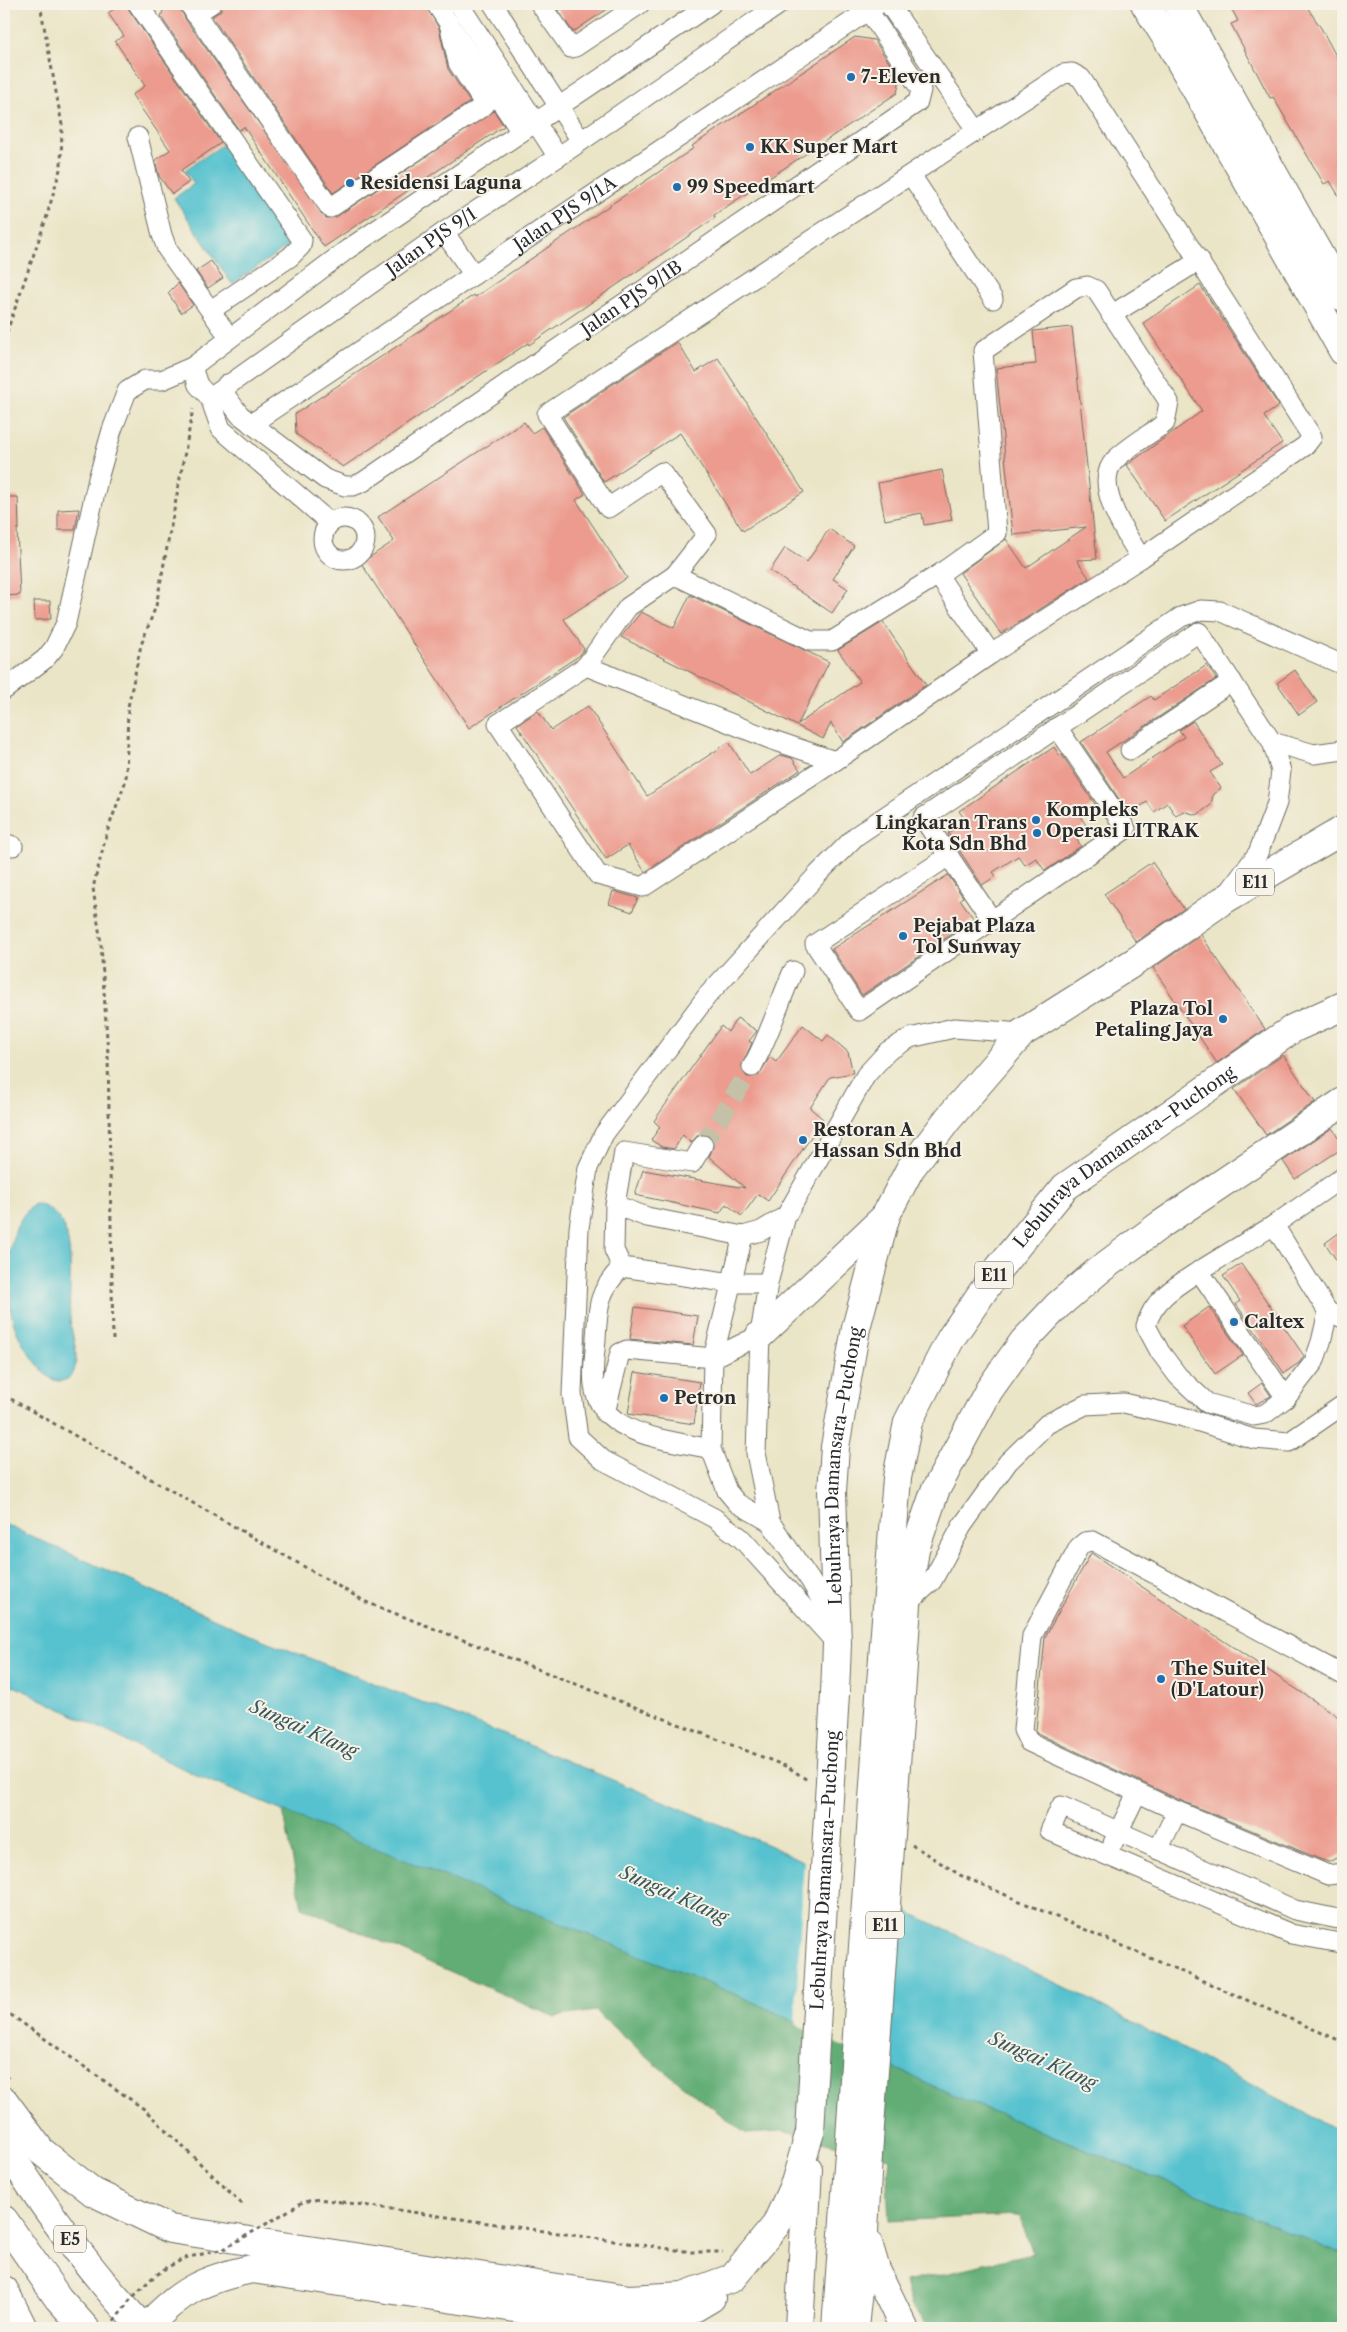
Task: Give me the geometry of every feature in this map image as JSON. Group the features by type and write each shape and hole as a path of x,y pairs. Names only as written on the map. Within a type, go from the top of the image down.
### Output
{"highway":[{"path":"1145,4 1171,46 1343,351"},
{"path":"1178,4 1343,297"},
{"name":"Lebuhraya Damansara–Puchong","path":"799,2328 835,1693 836,1635 832,1491 835,1447 856,1328 886,1215 910,1169 948,1119 1022,1033 1136,961 1222,901 1343,830"},
{"name":"Lebuhraya Damansara–Puchong","path":"836,2328 859,2154 890,1696 897,1478 908,1422 957,1330 999,1268 1065,1187 1294,1028 1343,1006"},
{"name":"Lebuhraya Damansara–Puchong","path":"890,1696 915,1549 934,1491 989,1390 1024,1341 1057,1306 1098,1271 1160,1225 1343,1102"},
{"path":"760,1335 886,1215"},
{"path":"4,2101 40,2150 93,2192 170,2229 629,2298 682,2296 732,2278"},
{"path":"145,2328 160,2312 185,2292 218,2276 252,2269 285,2272 636,2326 684,2314 711,2298 732,2278 776,2225 795,2183 810,2132"},
{"name":"E5","path":"4,2145 43,2203 120,2303 145,2328"},
{"name":"Lebuhraya Damansara–Puchong","path":"854,2328 864,2232 859,2154"},
{"name":"E5","path":"4,2220 58,2298 85,2328"},
{"path":"864,2232 876,2270 904,2328"},
{"path":"4,2290 23,2328"}],"street":[{"path":"138,4 302,240 301,246 290,257 211,310"},
{"path":"211,4 192,9 330,208 485,105 458,63 449,23"},
{"path":"436,4 528,127 558,157"},
{"path":"460,4 528,127"},
{"path":"492,4 581,141"},
{"path":"540,4 571,48 640,4"},
{"path":"200,383 229,337 348,249 711,4"},
{"name":"Jalan PJS 9/1","path":"200,383 227,384 444,232 558,157 780,4"},
{"path":"889,4 977,131"},
{"name":"Jalan PJS 9/1A","path":"252,424 873,7"},
{"name":"Jalan PJS 9/1B","path":"252,424 325,479 336,484 353,486 382,469 918,102 922,90 873,7"},
{"path":"1072,73 1081,78 1200,260 1312,437 1305,446 1141,558 991,654 835,761 643,887 598,875 498,724 586,666 628,607 675,575 707,534 662,472 608,508 547,414 911,175 1063,74 1072,73"},
{"path":"138,137 167,249 229,337"},
{"path":"911,175 993,299"},
{"path":"444,232 474,275"},
{"path":"1111,315 1200,260"},
{"path":"675,575 810,641 832,641 938,575 997,533 983,351 1076,288 1087,286 1096,290 1169,402 1165,423 1114,461 1108,474 1110,506 1141,558"},
{"path":"4,690 45,659 54,648 60,636 75,589 93,500 112,430 127,391 153,380 200,383"},
{"path":"200,383 221,429 330,523"},
{"path":"227,384 225,395 232,407 252,424"},
{"path":"938,575 991,654"},
{"path":"836,1635 741,1538 714,1518 603,1460 578,1436 572,1394 579,1228 588,1168 604,1134 708,996 818,874 856,836 1181,617 1201,610 1220,611 1343,665"},
{"path":"992,920 923,818 1199,632 1272,742 1281,771 1276,803 1258,853 1222,901"},
{"path":"586,666 770,739 835,761"},
{"path":"1130,750 1232,681"},
{"path":"949,856 815,944 859,1011 1126,829 1057,728"},
{"path":"1272,742 1314,754 1343,750"},
{"path":"752,1067 762,1048 773,1016 793,971"},
{"path":"836,1635 810,1580 770,1522 756,1453 760,1335 768,1283 786,1216 866,1075 888,1051 910,1038 954,1028 1022,1033"},
{"path":"622,1267 614,1250 615,1205 624,1152 692,1163 703,1145"},
{"path":"1274,1226 1336,1315 1321,1342 1314,1362 1286,1398 1265,1414 1254,1416 1207,1403 1178,1376 1160,1352 1146,1326 1156,1304 1170,1290 1274,1226 1343,1177"},
{"path":"615,1205 647,1217 743,1236 761,1230 786,1216"},
{"path":"743,1236 713,1358 711,1449 727,1491 737,1503 770,1522"},
{"path":"622,1267 732,1283 768,1283"},
{"path":"622,1267 608,1281 598,1302 594,1385 605,1413 627,1429 711,1449"},
{"path":"1199,1271 1286,1398"},
{"path":"605,1413 620,1353 627,1350 713,1358 760,1335"},
{"path":"907,1604 932,1581 962,1526 1008,1462 1047,1424 1085,1405 1124,1403 1180,1416 1254,1439 1289,1442 1343,1405"},
{"path":"1180,1416 1207,1403"},
{"path":"1343,1674 1093,1541 1085,1542 1079,1547 1032,1636 1023,1730 1029,1742 1177,1811 1328,1875 1343,1873"},
{"path":"1107,1855 1137,1793"},
{"path":"1342,1942 1291,1934 1050,1831 1061,1806 1295,1910 1343,1920"},
{"path":"1158,1850 1177,1811"}],"path":[{"path":"4,340 46,219 61,166 62,125 40,4"},
{"path":"113,1340 108,1055 100,944 93,888 107,832 126,780 128,707 141,644 156,606 200,383"},
{"path":"4,1395 366,1602 779,1764 812,1783"},
{"path":"911,1844 960,1874 1343,2042"},
{"path":"4,2010 144,2109 242,2204"},
{"path":"110,2328 130,2300 151,2279 166,2268 185,2258 224,2248 303,2202 319,2199 691,2252 724,2252 731,2248"}],"green space":[{"path":"283,1810 742,1997 960,2098 1343,2254 1343,2328 928,2328 911,2304 905,2282 1033,2253 1019,2215 889,2221 887,2184 890,2158 782,2131 745,2133 655,2064 595,2011 555,2017 302,1907"}],"water":[{"path":"222,145 289,245 232,284 174,198 194,184 185,170"},
{"path":"35,1204 50,1210 60,1220 66,1234 69,1251 70,1318 75,1344 76,1365 73,1373 62,1381 53,1380 48,1376 32,1357 22,1343 11,1313 8,1279 12,1243 17,1227 25,1214"},
{"name":"Sungai Klang","path":"4,1524 258,1638 488,1728 773,1847 1083,1996 1343,2133 1343,2254 960,2098 742,1997 200,1777 4,1681"}],"pier":[{"path":"804,1859 897,1904 888,2067 795,2024"}],"building":[{"path":"122,4 127,4 129,10 221,143 181,170 189,182 172,194 159,176 155,160 170,150 132,95 145,86 115,41 124,36 108,13"},
{"path":"165,4 178,4 186,20 326,218 336,217 494,111 504,126 324,247 244,127 239,130 161,17"},
{"path":"222,4 425,4 439,28 448,69 470,102 333,193 212,17 221,10"},
{"path":"554,4 615,4 573,32"},
{"path":"1229,4 1305,4 1321,28 1343,69 1343,203 1330,181 1324,184 1273,97 1270,98 1231,24 1238,21"},
{"path":"855,37 874,40 900,79 897,93 714,215 715,218 529,345 528,343 343,467 296,434 295,414 474,295 475,297 694,148 692,146"},
{"path":"211,261 223,278 208,288 196,271"},
{"path":"178,283 193,305 181,313 168,293"},
{"path":"1200,285 1279,406 1264,416 1282,443 1165,521 1127,465 1202,411 1143,323"},
{"path":"1072,327 1097,559 1077,560 1089,578 1001,634 960,573 1006,539 1026,568 1086,527 1013,535 996,368 1036,364 1033,331"},
{"path":"677,342 696,372 718,358 804,492 743,531 680,433 604,482 563,417"},
{"path":"524,422 532,433 542,427 585,494 576,500 627,578 564,619 584,649 580,655 469,728 361,563 394,541 378,517"},
{"path":"942,470 952,520 924,525 922,513 885,520 878,483"},
{"path":"4,497 18,497 19,529 17,529 20,595 4,596"},
{"path":"79,509 75,530 58,530 58,510"},
{"path":"829,529 854,546 833,579 848,589 832,613 770,571 785,548 807,562"},
{"path":"690,595 829,662 798,724 860,682 838,650 883,622 926,685 843,742 831,723 823,739 621,637 641,612 674,628"},
{"path":"34,601 50,601 51,619 35,620"},
{"path":"1207,665 1216,679 1106,752 1123,778 1184,737 1179,730 1193,721 1222,765 1210,772 1221,788 1213,794 1211,805 1197,815 1183,811 1176,816 1167,803 1154,812 1147,802 1129,814 1081,742 1151,696 1154,700"},
{"path":"1295,670 1317,702 1299,715 1277,683"},
{"path":"588,706 647,796 729,742 750,775 781,755 792,758 800,770 645,872 628,845 606,859 517,725 538,711 551,730"},
{"name":"Kompleks Operasi LITRAK","path":"1054,747 1060,756 1062,755 1095,804 1079,815 1086,825 1073,834 1081,846 1045,871 1036,858 1025,865 1018,856 993,872 996,876 982,885 948,833 966,821 959,811"},
{"path":"1152,862 1184,909 1136,942 1104,894"},
{"name":"Pejabat Plaza Tol Sunway","path":"948,875 963,897 960,899 974,919 862,995 832,949"},
{"path":"613,891 638,898 632,912 609,904"},
{"path":"1201,935 1265,1029 1217,1063 1153,968"},
{"path":"737,1018 757,1031 749,1041 752,1043 741,1067 747,1077 758,1076 770,1057 776,1062 803,1025 823,1041 828,1035 848,1052 853,1073 830,1077 810,1108 823,1119 768,1201 758,1194 742,1216 726,1204 720,1213 635,1195 643,1170 745,1188 709,1157 714,1145 708,1135 698,1135 691,1143 683,1135 674,1149 662,1147 651,1140 660,1127 654,1121 721,1026 728,1032"},
{"path":"1283,1055 1315,1102 1266,1135 1234,1089"},
{"path":"1332,1128 1343,1144 1343,1148 1295,1179 1283,1161"},
{"path":"1343,1230 1343,1270 1325,1243"},
{"path":"1241,1264 1304,1356 1299,1363 1284,1373 1236,1304 1240,1301 1223,1276"},
{"path":"635,1307 698,1316 693,1345 630,1339"},
{"path":"1209,1307 1243,1355 1215,1374 1182,1326"},
{"name":"Petron","path":"635,1372 700,1382 694,1424 628,1414"},
{"path":"1262,1383 1271,1396 1256,1404 1248,1393"},
{"name":"The Suitel (D'Latour)","path":"1091,1553 1343,1720 1343,1854 1329,1862 1322,1860 1182,1801 1037,1733 1045,1637"}],"tunnel":[{"path":"703,1145 752,1067"}],"place":[{"name":"7-Eleven","path":"851,77"},
{"name":"KK Super Mart","path":"750,147"},
{"name":"Residensi Laguna","path":"350,183"},
{"name":"99 Speedmart","path":"677,187"},
{"name":"Kompleks Operasi LITRAK","path":"1036,820"},
{"name":"Lingkaran Trans Kota Sdn Bhd","path":"1037,833"},
{"name":"Pejabat Plaza Tol Sunway","path":"903,936"},
{"name":"Plaza Tol Petaling Jaya","path":"1223,1019"},
{"name":"Restoran A Hassan Sdn Bhd","path":"803,1140"},
{"name":"Caltex","path":"1234,1322"},
{"name":"Petron","path":"664,1398"},
{"name":"The Suitel (D'Latour)","path":"1161,1679"}]}
